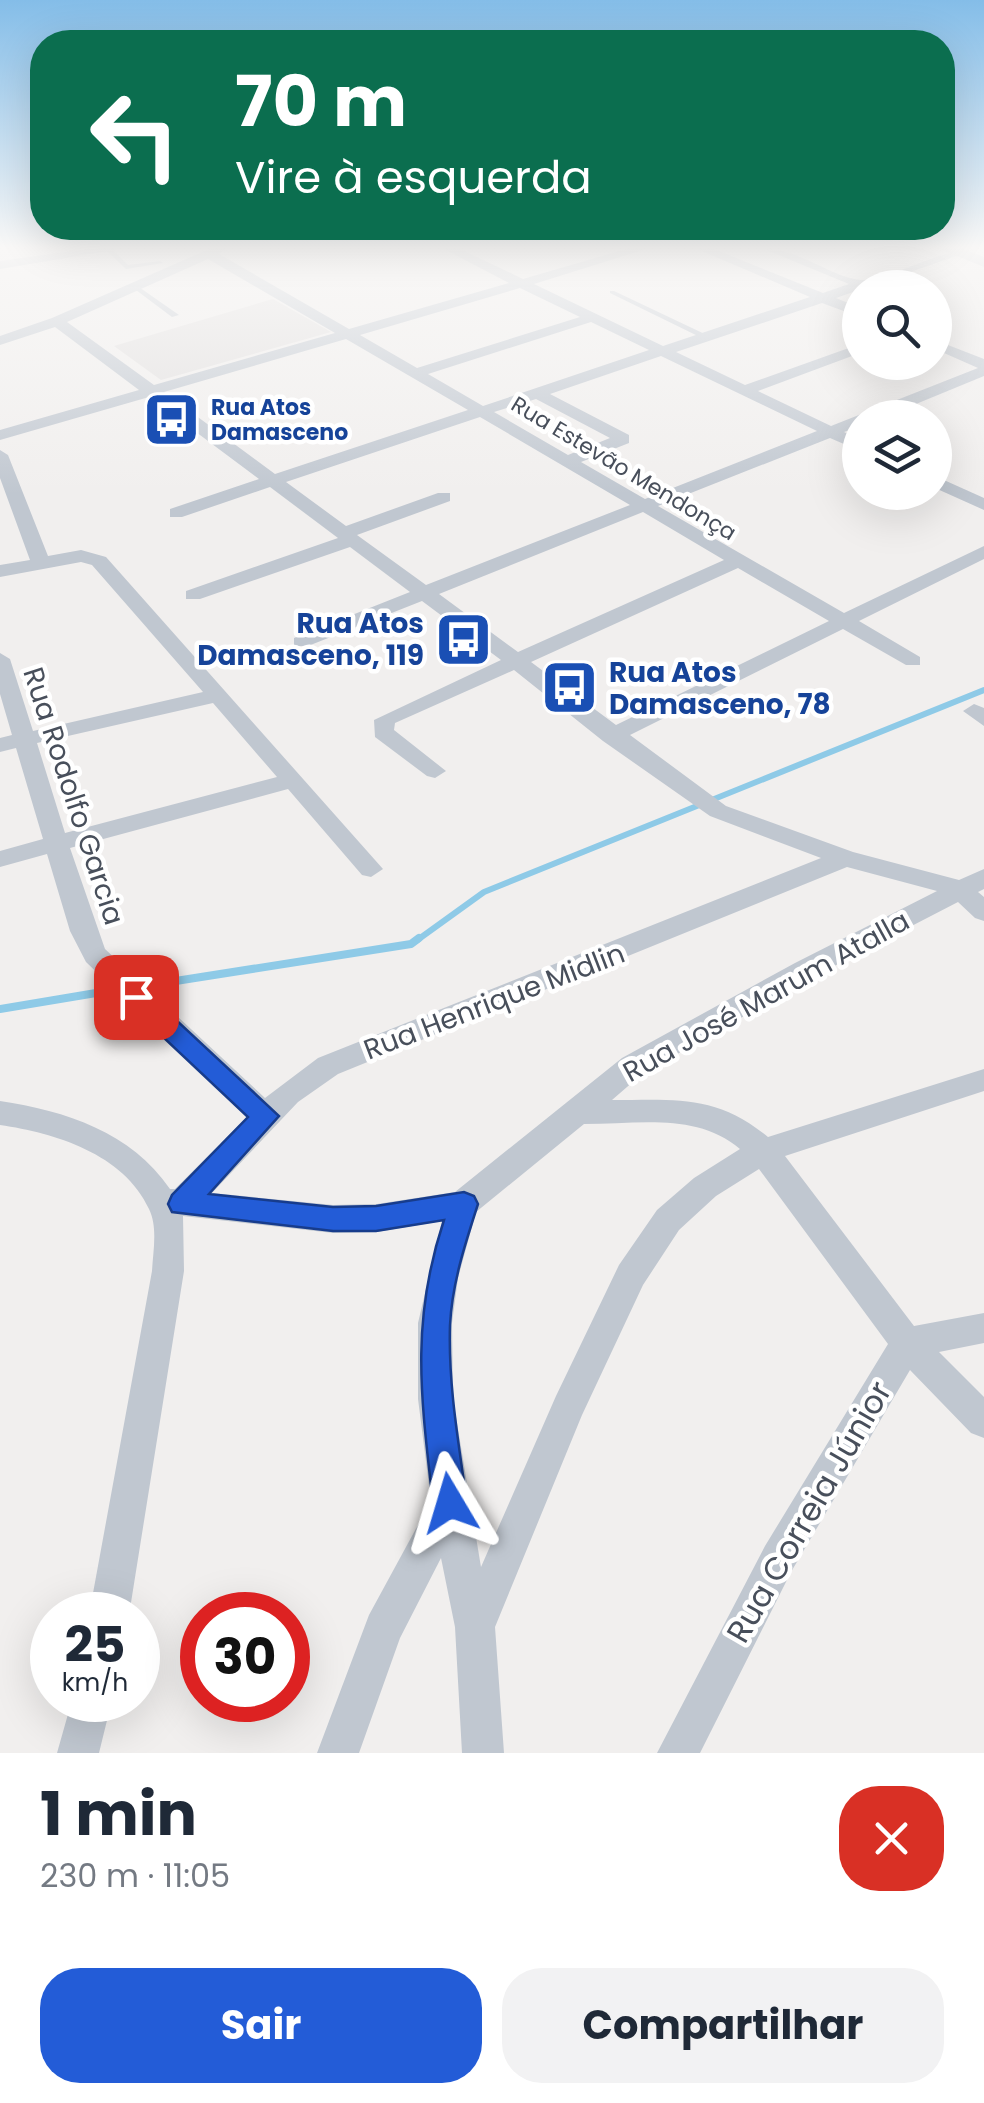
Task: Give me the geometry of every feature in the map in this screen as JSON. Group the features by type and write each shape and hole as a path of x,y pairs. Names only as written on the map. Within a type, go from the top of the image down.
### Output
{"street":[{"path":"0,341 31,331"},
{"path":"69,331 611,736 718,811 845,858 972,884 984,912"},
{"name":"Rua Estevão Mendonça","path":"345,331 913,661"},
{"path":"0,435 361,331"},
{"path":"415,374 553,331"},
{"path":"621,331 842,438"},
{"path":"176,513 726,331"},
{"path":"952,352 984,368"},
{"path":"745,390 842,355"},
{"path":"908,400 984,368"},
{"path":"540,394 623,440 570,460"},
{"path":"300,642 842,427"},
{"path":"0,454 41,563"},
{"path":"952,490 984,505"},
{"path":"193,596 444,497"},
{"path":"611,736 984,552"},
{"path":"0,571 82,556 99,561 371,869"},
{"path":"435,770 383,732 385,720 737,561"},
{"name":"Rua Rodolfo Garcia","path":"0,659 11,742 57,845 83,931 96,955 265,1116"},
{"path":"11,742 220,695"},
{"path":"0,859 291,781"},
{"name":"Rua Henrique Midlin","path":"172,1202 288,1094 328,1066 845,858"},
{"name":"Rua José Marum Atalla","path":"464,1204 632,1066 972,884"},
{"path":"475,1627 568,1408 631,1275 668,1220 705,1186 763,1151 984,1080"},
{"path":"578,1112 700,1112 735,1127 763,1151 906,1344 984,1421"},
{"path":"0,1113 41,1118 79,1131 108,1148 172,1202 333,1219 376,1218 464,1204 444,1263 435,1324 436,1392 450,1503 475,1627 483,1753"},
{"path":"113,1592 168,1270 172,1202"},
{"path":"906,1344 984,1328"},
{"name":"Rua Correia Júnior","path":"678,1753 778,1558 906,1344"},
{"path":"338,1753 383,1629 450,1503"},
{"path":"78,1753 86,1722"}],"lane":[{"path":"694,331 707,337"}],"shaded area":[{"path":"165,331 331,332 161,380 114,346"}],"waterway":[{"path":"416,941 484,892 984,690"},
{"path":"163,983 411,944 419,938"},
{"path":"0,1009 96,993"}],"place":[{"name":"Rua Atos Damasceno","path":"172,420"},
{"name":"Rua Atos Damasceno, 119","path":"463,639"},
{"name":"Rua Atos Damasceno, 78","path":"570,688"}],"route":[{"path":"136,997 265,1116 182,1204 333,1219 376,1218 464,1204 444,1263 435,1324 436,1392 450,1503"}]}
